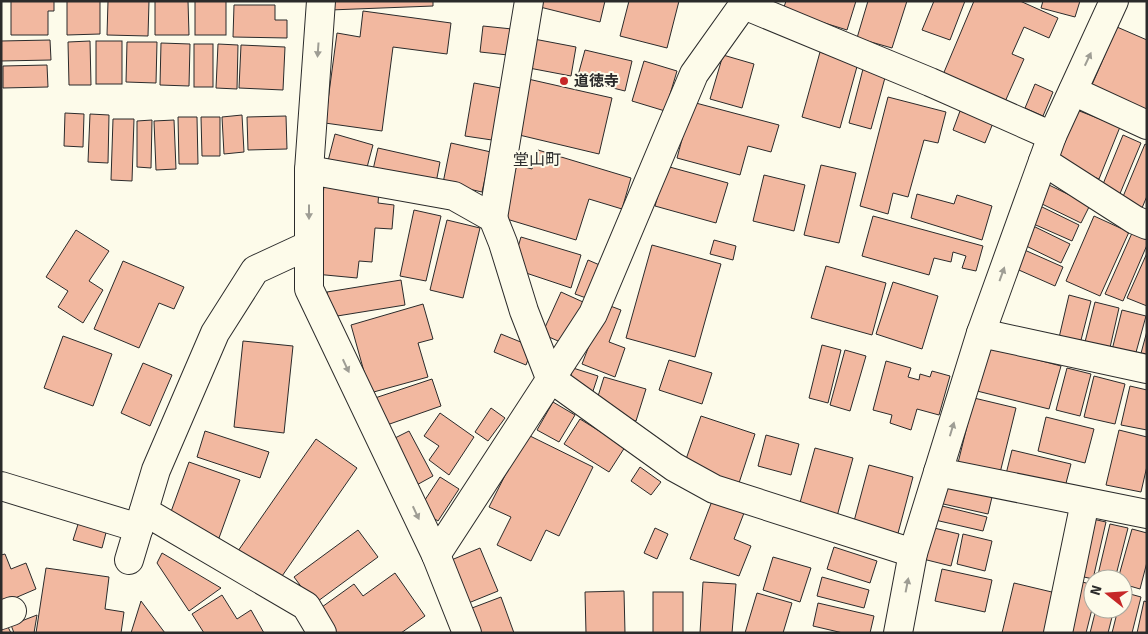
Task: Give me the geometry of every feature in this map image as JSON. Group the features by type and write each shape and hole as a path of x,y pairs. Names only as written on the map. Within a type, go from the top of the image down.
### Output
{"street":[{"path":"321,1 309,170 309,289 436,555 468,633"},
{"path":"529,1 493,218 503,243 524,311 550,378 674,467 714,489 913,553"},
{"path":"898,633 913,553 981,333 1047,148 1114,1"},
{"path":"436,555 593,314 694,74 745,3 930,82 1047,148 1135,220 1147,225"},
{"path":"1073,91 1147,125"},
{"path":"309,170 454,196 493,218"},
{"path":"129,560 156,470 215,333 256,270 309,245"},
{"path":"981,333 1147,369"},
{"path":"938,472 1147,514"},
{"path":"1,486 141,519 306,606 322,633"},
{"path":"1058,633 1086,502"}],"building":[{"path":"11,1 54,1 54,11 48,11 48,35 11,35"},
{"path":"67,1 100,1 100,34 67,35"},
{"path":"108,1 149,1 148,36 107,35"},
{"path":"155,1 188,1 189,35 155,35"},
{"path":"195,1 226,1 226,35 195,35"},
{"path":"330,1 433,1 433,6 330,10"},
{"path":"537,1 605,1 600,22 536,6"},
{"path":"629,1 679,1 667,48 620,36"},
{"path":"786,1 856,1 847,30 783,10"},
{"path":"868,1 907,1 892,48 857,38"},
{"path":"934,1 965,1 950,40 922,30"},
{"path":"974,1 1020,1 1058,18 1049,38 1024,27 1012,54 1024,59 1004,104 942,77"},
{"path":"1043,1 1080,1 1075,17 1041,8"},
{"path":"234,5 275,5 275,20 287,20 287,38 233,37"},
{"path":"363,11 451,23 447,54 393,47 382,131 325,123 337,33 360,37"},
{"path":"483,26 512,29 508,55 480,52"},
{"path":"1117,27 1147,40 1147,111 1091,87"},
{"path":"534,39 576,47 571,76 529,68"},
{"path":"50,40 51,60 1,61 1,41"},
{"path":"90,41 91,85 69,85 68,42"},
{"path":"96,41 122,41 122,84 96,84"},
{"path":"127,42 157,42 156,83 126,82"},
{"path":"161,43 190,44 189,86 160,85"},
{"path":"194,44 213,44 213,87 194,87"},
{"path":"218,44 238,45 237,89 216,88"},
{"path":"241,45 285,47 283,90 239,88"},
{"path":"585,50 632,61 625,91 577,79"},
{"path":"820,52 858,63 840,128 802,117"},
{"path":"723,55 754,64 742,108 710,99"},
{"path":"644,61 677,71 665,111 632,101"},
{"path":"47,65 48,87 3,88 3,66"},
{"path":"863,69 886,74 871,129 849,123"},
{"path":"528,79 612,98 599,154 515,134"},
{"path":"474,83 501,88 492,140 465,136"},
{"path":"1035,84 1053,92 1043,116 1025,108"},
{"path":"888,97 946,112 938,143 924,140 908,197 893,193 888,214 860,206"},
{"path":"692,102 779,125 771,152 748,146 740,175 677,158"},
{"path":"1077,110 1120,127 1099,179 1056,162"},
{"path":"960,111 993,123 985,143 953,130"},
{"path":"65,113 84,114 83,147 64,146"},
{"path":"90,114 109,115 108,163 88,162"},
{"path":"242,115 244,152 224,154 222,117"},
{"path":"286,116 287,149 248,150 247,117"},
{"path":"178,117 197,117 198,164 179,164"},
{"path":"201,117 220,117 220,156 202,156"},
{"path":"113,119 134,119 132,181 111,180"},
{"path":"152,120 151,168 137,167 137,121"},
{"path":"174,120 176,169 156,170 154,121"},
{"path":"335,134 373,145 366,171 328,161"},
{"path":"1123,135 1141,143 1119,196 1101,189"},
{"path":"451,143 491,152 482,192 443,183"},
{"path":"1145,144 1147,145 1147,196 1142,208 1122,199"},
{"path":"378,148 440,162 435,188 372,174"},
{"path":"538,150 631,178 622,209 589,199 576,240 500,217 517,165 532,169"},
{"path":"821,165 856,173 839,243 804,235"},
{"path":"666,166 728,183 716,223 655,206"},
{"path":"764,175 805,185 794,231 753,221"},
{"path":"1049,185 1090,205 1081,223 1040,203"},
{"path":"324,186 379,191 378,203 394,205 392,229 375,228 372,262 359,261 357,278 315,274"},
{"path":"917,194 954,204 957,195 992,206 982,240 911,218"},
{"path":"1038,205 1079,225 1072,241 1029,222"},
{"path":"414,210 441,216 426,281 400,276"},
{"path":"873,216 983,246 976,271 962,268 966,256 953,252 951,262 934,258 929,275 862,256"},
{"path":"1094,216 1129,232 1100,296 1066,281"},
{"path":"447,220 480,228 463,298 430,290"},
{"path":"1029,224 1070,244 1061,263 1020,243"},
{"path":"76,230 109,251 89,281 103,290 83,323 58,307 68,291 46,277"},
{"path":"1132,233 1147,240 1147,245 1123,301 1105,294"},
{"path":"521,237 581,255 571,288 526,273 515,257"},
{"path":"714,240 736,246 733,260 710,254"},
{"path":"652,245 721,264 695,357 626,338"},
{"path":"1020,248 1063,267 1055,286 1012,267"},
{"path":"1147,253 1147,306 1127,298"},
{"path":"588,260 602,266 589,299 575,294"},
{"path":"123,261 184,287 174,309 159,303 139,348 94,329"},
{"path":"826,266 886,283 872,335 811,318"},
{"path":"401,280 405,305 331,317 327,292"},
{"path":"893,282 938,296 922,349 876,334"},
{"path":"561,292 583,302 565,344 542,334"},
{"path":"1069,295 1091,301 1079,348 1058,342"},
{"path":"1095,302 1119,308 1109,352 1084,346"},
{"path":"423,304 433,339 418,343 428,377 370,393 351,325"},
{"path":"605,304 621,310 609,342 625,348 615,377 582,364"},
{"path":"1122,310 1146,316 1135,356 1112,350"},
{"path":"1147,331 1147,359 1140,357"},
{"path":"501,334 533,347 526,365 494,352"},
{"path":"63,336 112,354 93,406 44,388"},
{"path":"243,341 293,346 284,433 234,427"},
{"path":"822,345 841,350 828,403 809,398"},
{"path":"988,347 1061,366 1049,409 977,391"},
{"path":"845,350 866,356 850,411 830,405"},
{"path":"669,360 712,373 702,404 659,390"},
{"path":"886,361 911,368 908,377 919,380 920,374 930,377 932,371 950,376 939,415 917,409 911,430 890,423 892,415 873,410"},
{"path":"143,363 172,375 150,426 121,413"},
{"path":"573,368 598,376 592,394 568,385"},
{"path":"1067,368 1091,374 1080,416 1056,410"},
{"path":"1094,376 1125,384 1115,424 1084,417"},
{"path":"604,377 646,389 636,421 594,409"},
{"path":"432,379 441,406 384,426 375,398"},
{"path":"1130,386 1147,390 1147,430 1121,425"},
{"path":"974,398 1016,408 999,477 957,467"},
{"path":"553,402 575,415 559,442 537,430"},
{"path":"491,408 505,418 488,441 475,432"},
{"path":"440,413 474,437 449,475 429,460 439,446 424,436"},
{"path":"701,416 755,434 739,483 684,465"},
{"path":"1046,417 1094,429 1085,463 1038,451"},
{"path":"580,419 625,447 609,472 564,444"},
{"path":"1119,430 1147,437 1147,466 1141,492 1106,485"},
{"path":"205,431 269,452 260,478 197,457"},
{"path":"409,431 433,476 413,487 389,441"},
{"path":"526,434 593,467 559,536 546,530 531,561 497,545 511,517 489,507"},
{"path":"766,435 799,444 791,475 758,466"},
{"path":"316,439 357,468 280,579 238,551"},
{"path":"815,448 853,458 836,520 798,510"},
{"path":"1012,450 1071,464 1064,491 1005,478"},
{"path":"189,462 240,480 219,538 168,520"},
{"path":"869,465 913,477 897,537 853,525"},
{"path":"640,467 661,482 651,495 631,481"},
{"path":"440,477 459,489 438,521 419,509"},
{"path":"943,486 992,497 988,514 939,503"},
{"path":"712,501 744,513 734,539 751,546 739,576 690,559"},
{"path":"938,505 987,517 983,531 935,520"},
{"path":"80,518 108,525 102,548 73,540"},
{"path":"1088,518 1106,522 1095,569 1083,569 1083,577 1075,575"},
{"path":"1110,524 1128,528 1118,569 1099,569"},
{"path":"930,527 959,534 951,566 923,559"},
{"path":"655,528 668,534 657,559 644,553"},
{"path":"1132,529 1147,533 1147,562 1140,589 1133,587 1133,569 1121,569"},
{"path":"358,530 378,557 314,604 294,577"},
{"path":"963,534 992,541 985,571 957,564"},
{"path":"834,547 877,561 870,583 827,569"},
{"path":"480,548 498,591 466,604 449,561"},
{"path":"162,553 221,588 189,611 157,563"},
{"path":"5,554 11,569 26,563 36,589 1,604 1,555"},
{"path":"773,557 811,568 800,602 763,590"},
{"path":"46,568 109,577 105,609 124,612 121,633 36,633"},
{"path":"942,569 992,580 985,612 935,601"},
{"path":"395,573 425,616 401,633 330,633 315,612 354,584 363,596"},
{"path":"822,577 869,590 864,608 817,596"},
{"path":"1079,581 1083,582 1083,619 1090,619 1086,633 1066,633"},
{"path":"703,582 736,584 732,633 700,633"},
{"path":"1014,583 1056,593 1047,633 1002,633"},
{"path":"624,591 625,633 586,633 585,592"},
{"path":"653,592 683,592 683,633 653,633"},
{"path":"757,593 792,603 783,633 745,633"},
{"path":"222,595 237,619 251,610 264,633 204,633 192,614"},
{"path":"1133,595 1141,597 1132,633 1112,633 1116,619 1133,619"},
{"path":"501,597 514,633 481,633 472,608"},
{"path":"141,601 165,633 131,633"},
{"path":"1144,601 1147,602 1147,633 1137,633"},
{"path":"818,603 874,616 870,633 843,633 813,626"},
{"path":"37,615 34,633 14,633 11,625"},
{"path":"1094,619 1112,619 1108,633 1090,633"},
{"path":"7,625 11,633 1,633 1,628"}],"place":[{"name":"道徳寺","path":"564,81"}],"district":[{"name":"堂山町","path":"537,159"}]}
